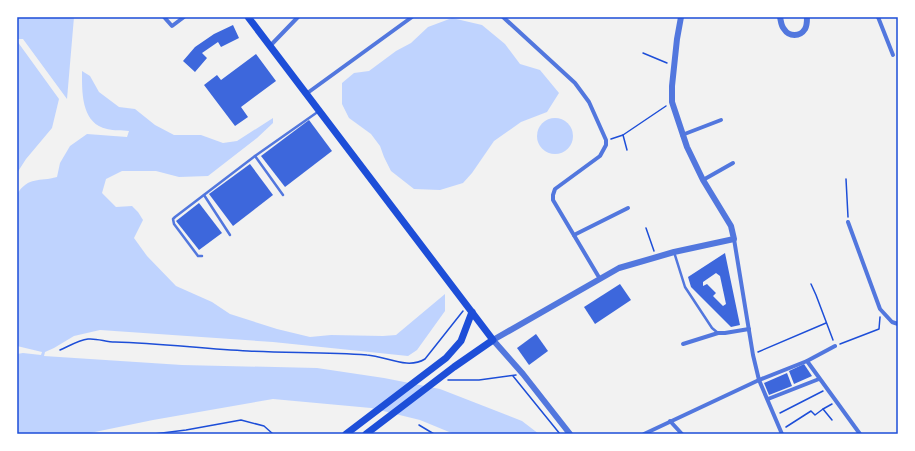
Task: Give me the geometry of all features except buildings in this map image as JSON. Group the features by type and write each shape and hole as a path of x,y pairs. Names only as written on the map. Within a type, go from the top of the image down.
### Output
{"main road":[{"path":"248,17 493,340 454,367 366,434"},
{"path":"347,433 446,358 461,341 472,312"}],"street":[{"path":"164,17 172,26 184,17"},
{"path":"270,46 298,17"},
{"path":"306,94 412,17"},
{"path":"503,17 575,82 589,102 606,140 606,145 600,156 555,189 553,195 553,200 600,279"},
{"path":"681,17 672,86 672,102 682,135 703,180 731,226 753,355 760,380 782,432"},
{"path":"780,17 783,29 789,34 796,35 800,34 806,28 807,17"},
{"path":"878,17 893,55"},
{"path":"682,135 720,120"},
{"path":"703,180 734,163"},
{"path":"574,234 628,208"},
{"path":"848,222 880,310 892,322 898,324"},
{"path":"570,434 523,374 493,340 619,268 674,252 734,239"},
{"path":"683,344 718,332 725,333 749,329"},
{"path":"644,434 760,380 807,361 835,346"},
{"path":"807,361 860,434"},
{"path":"768,399 819,379"},
{"path":"670,421 682,434"}],"lane":[{"path":"202,256 198,256 174,224 173,220 255,156 319,111"},
{"path":"255,156 283,195"},
{"path":"204,195 230,235"},
{"path":"674,252 682,281 687,292 712,328 718,332"}],"path":[{"path":"643,53 668,63"},
{"path":"606,140 623,135 672,102"},
{"path":"623,135 627,150"},
{"path":"846,179 848,222"},
{"path":"646,228 656,257"},
{"path":"811,284 835,346 879,329 880,310"},
{"path":"60,350 86,339 95,339 108,342 149,342 248,351 335,352 370,355 412,364 420,363 425,359 467,305"},
{"path":"753,355 827,323"},
{"path":"448,380 478,380 523,374"},
{"path":"513,376 560,434"},
{"path":"775,416 820,393"},
{"path":"782,432 811,412 815,414 835,401"},
{"path":"823,409 832,420"},
{"path":"154,434 241,420 264,426 273,434"},
{"path":"419,425 434,434"}],"water":[{"path":"17,17 74,17 67,99 23,39 17,39"},
{"path":"452,18 482,25 505,44 520,64 540,70 559,93 547,112 521,122 494,141 472,173 463,183 440,190 414,189 391,171 380,146 371,134 349,118 342,104 342,83 354,73 369,71 396,51 411,43 428,27"},
{"path":"17,41 59,99 52,128 26,159 17,173"},
{"path":"82,71 90,76 99,92 119,107 135,109 155,125 174,135 201,135 223,143 237,141 273,118 273,123 257,138 208,176 179,177 156,171 122,171 106,179 102,193 116,207 132,206 138,212 143,220 134,238 147,256 176,286 212,302 230,314 277,329 310,337 331,335 396,335 445,294 445,311 417,350 408,356 273,342 100,330 74,336 45,352 44,356 182,365 317,368 384,378 440,389 522,421 539,434 454,434 420,420 371,408 273,399 153,420 85,434 17,434 17,354 23,353 41,355 42,352 17,346 17,194 21,188 30,182 57,177 60,163 70,146 87,134 127,137 129,131 107,129 98,126 92,120 88,114 83,97"},
{"path":"559,118 568,123 572,129 572,143 568,149 559,154 551,154 542,149 538,143 537,132 542,123 548,119"}]}
